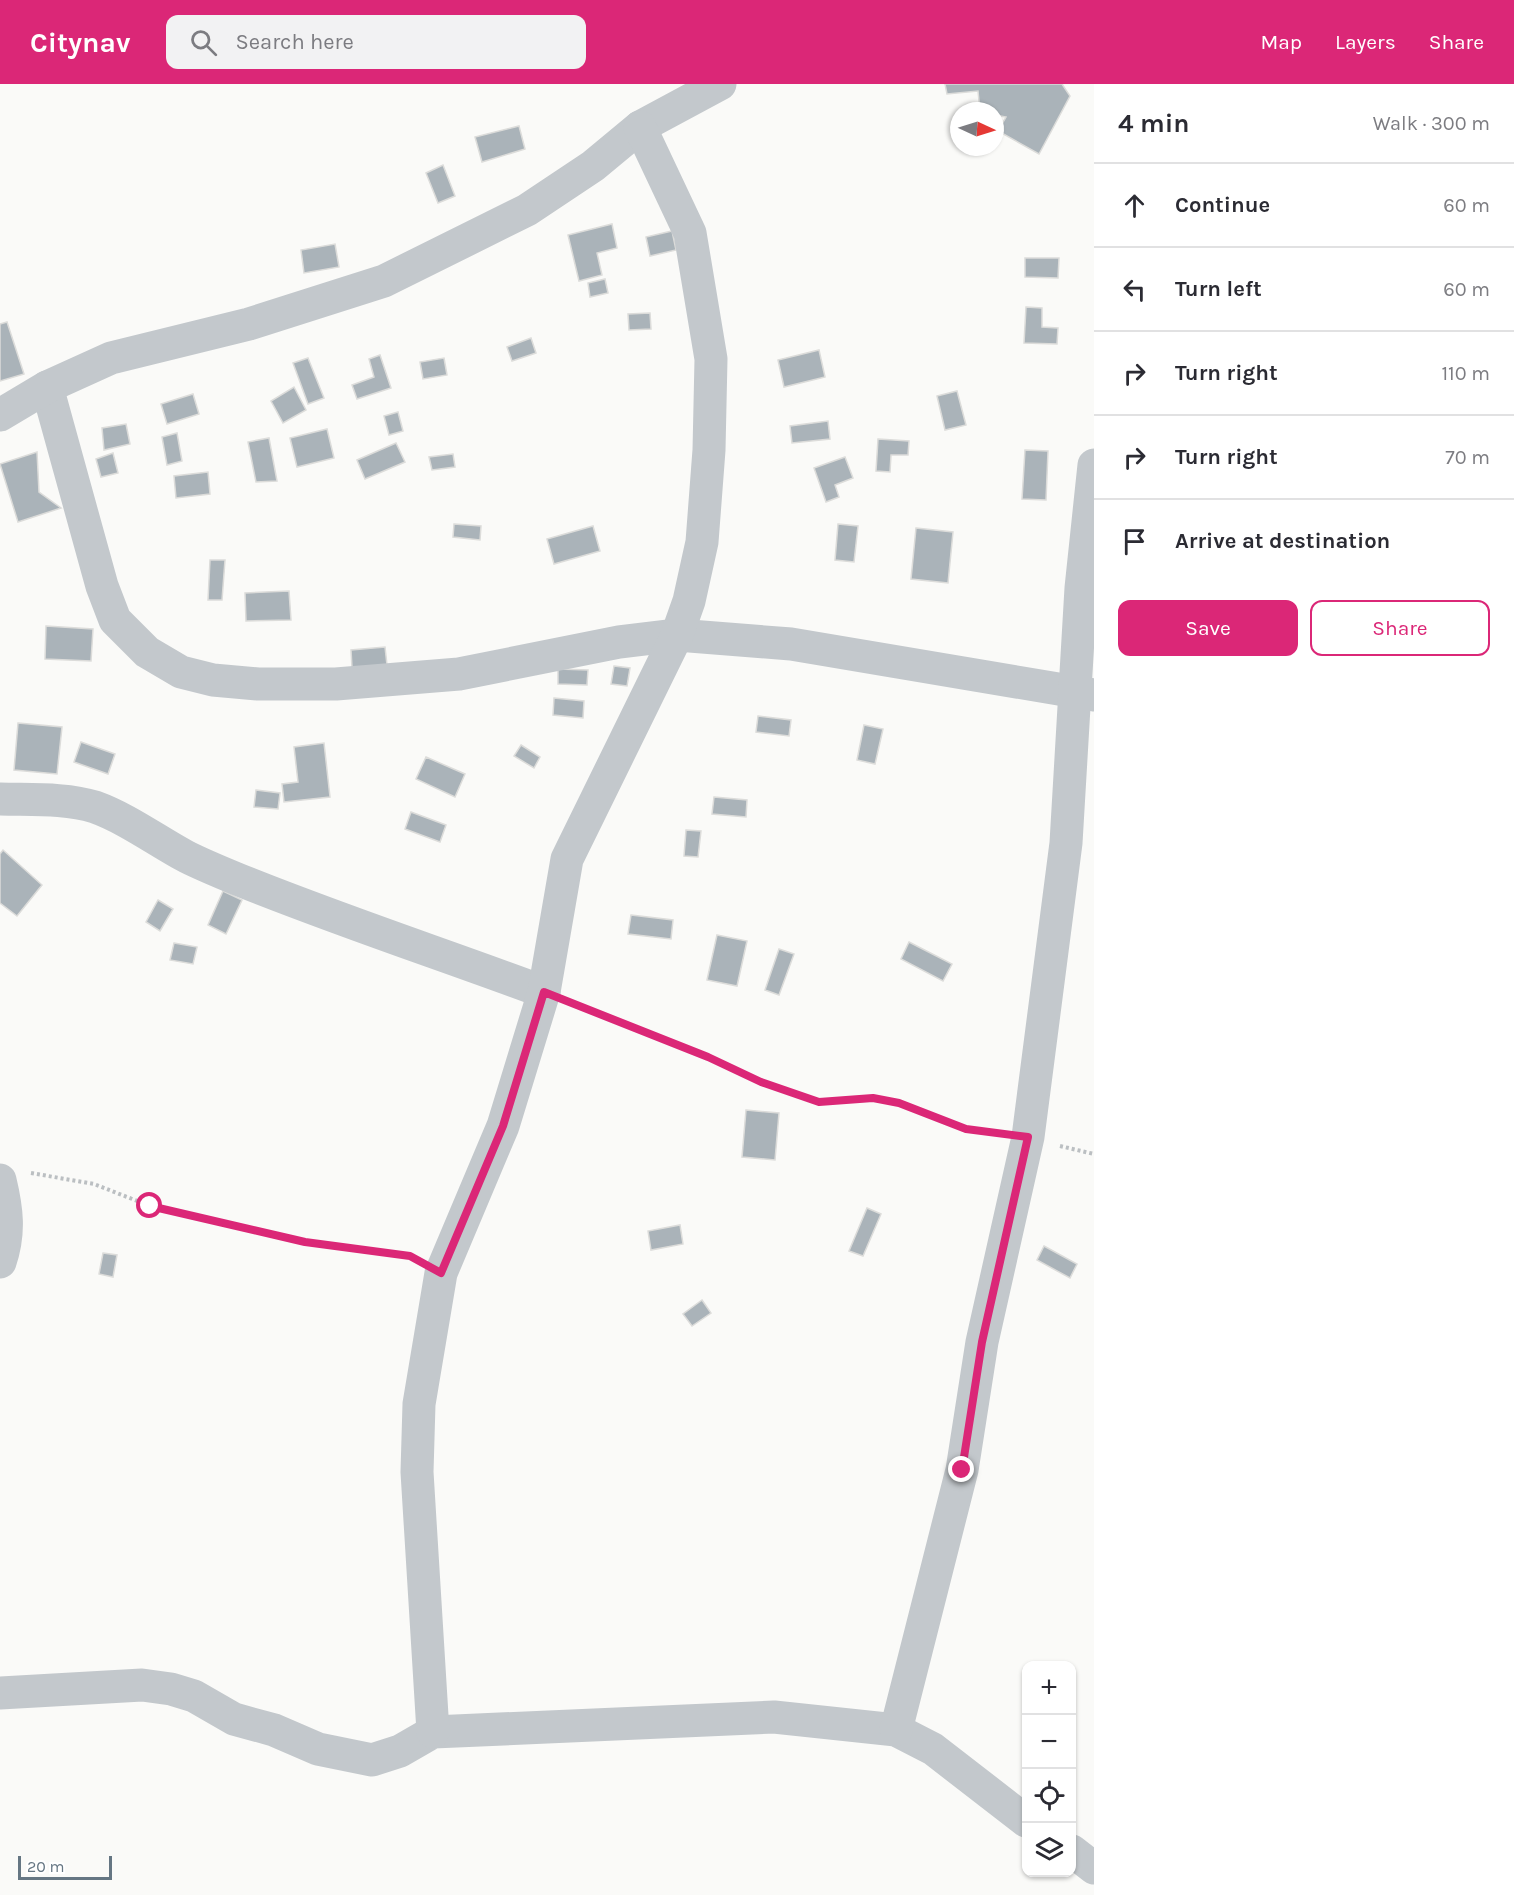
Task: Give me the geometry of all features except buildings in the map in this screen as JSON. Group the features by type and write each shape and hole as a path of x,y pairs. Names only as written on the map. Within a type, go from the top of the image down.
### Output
{"street":[{"path":"0,415 47,387 111,358 249,324 384,281 527,210 593,166 640,127 720,84"},
{"path":"433,1732 418,1461 419,1404 441,1273 503,1126 544,992 567,859 676,634 689,601 702,542 710,450 711,359 690,232 640,127"},
{"path":"47,387 102,586 115,620 147,652 182,672 213,680 258,684 336,684 459,674 618,642 676,634 813,647 1084,694"},
{"path":"896,1730 962,1470 982,1342 1028,1137 1084,694 1081,588 1094,465"},
{"path":"0,799 51,801 93,807 116,816 189,858 237,879 339,920 386,934 544,992"},
{"path":"0,1262 7,1242 7,1209 12,1176"},
{"path":"0,1693 142,1685 171,1689 194,1696 234,1719 274,1730 318,1749 372,1760 400,1751 433,1732 774,1717 896,1730 933,1749 1022,1818"},
{"path":"1076,1855 1094,1868"}],"path":[{"path":"544,992 708,1057 761,1082 819,1102 873,1098 899,1103 966,1129 1028,1137"},
{"path":"12,1176 94,1184 150,1206 305,1242 410,1256 441,1273"}],"route":[{"path":"150,1206 305,1242 410,1256 441,1273 503,1126 544,992 708,1057 761,1082 819,1102 873,1098 899,1103 966,1129 1028,1137 1014,1210 982,1342 962,1470"}]}
